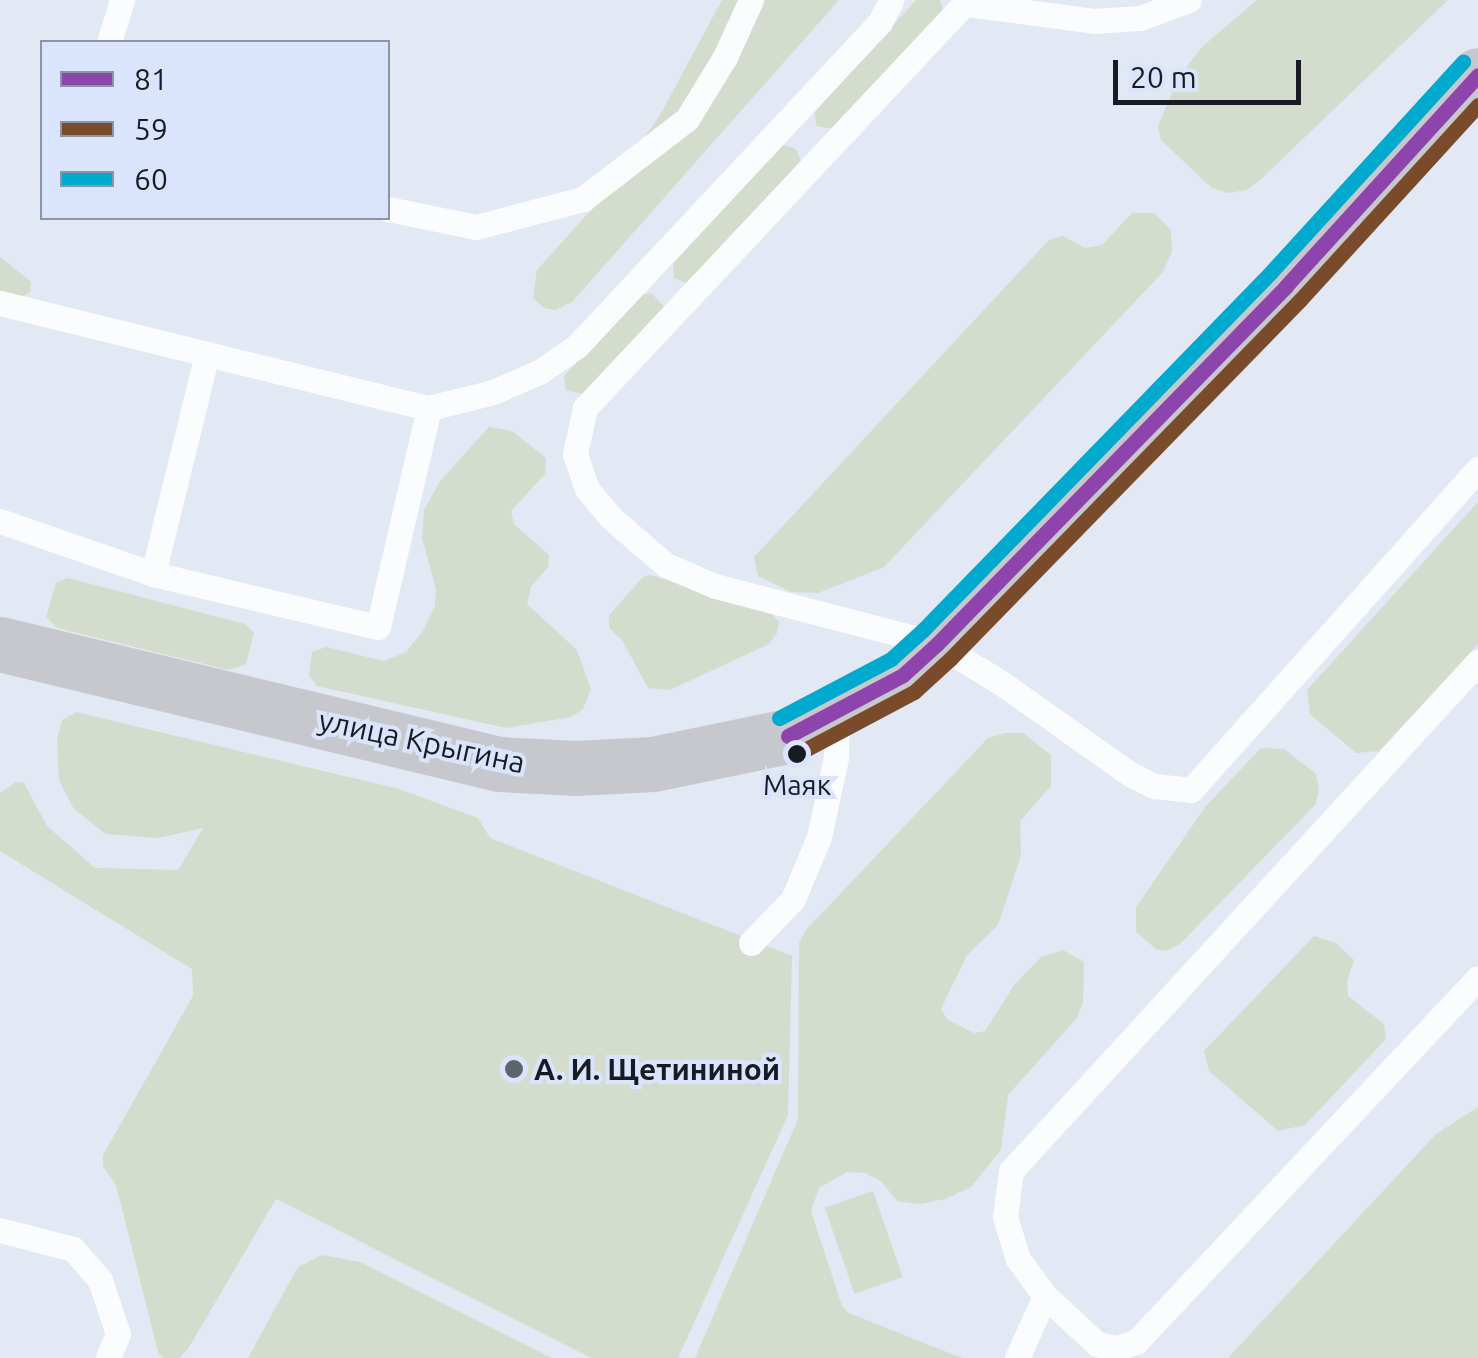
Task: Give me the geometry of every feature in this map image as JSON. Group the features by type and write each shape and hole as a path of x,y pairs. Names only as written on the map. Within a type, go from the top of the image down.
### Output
{"main road":[{"name":"улица Крыгина","path":"0,644 499,764 576,768 652,764 788,736 903,675 937,644 1286,286 1478,75"}],"lane":[{"path":"110,40 122,0"},
{"path":"390,209 476,227 583,199 686,119 725,57 751,0"},
{"path":"0,303 429,408 493,392 541,371 578,346 880,22 891,0"},
{"path":"1190,0 1140,18 1094,20 968,2 585,408 575,454 587,489 611,518 666,565 750,596 937,644 1130,774 1154,786 1190,790 1275,702 1478,470"},
{"path":"153,574 207,354"},
{"path":"0,521 153,574 378,626 429,408"},
{"path":"1478,662 1010,1171 1006,1217 1018,1259 1045,1296 1098,1344 1116,1348 1136,1342 1478,978"},
{"path":"752,942 793,898 819,837 836,758 837,710"},
{"path":"0,1230 73,1249 100,1280 118,1334 108,1358"},
{"path":"1016,1358 1045,1296"}],"green space":[{"path":"722,0 839,0 572,302 555,310 544,308 533,298 537,270 591,210 659,117"},
{"path":"916,0 940,0 944,12 835,129 816,126 815,112"},
{"path":"1257,0 1448,0 1261,179 1247,190 1228,193 1212,188 1161,140 1158,126 1178,78 1202,47"},
{"path":"783,145 796,149 802,164 686,283 674,278 673,264"},
{"path":"1132,213 1154,213 1171,230 1172,252 1162,273 884,567 818,593 791,592 758,576 754,557 1049,240 1063,236 1085,248 1102,245"},
{"path":"0,257 31,282 30,292 23,296 0,293"},
{"path":"651,293 663,305 663,312 584,394 566,390 564,376 639,296"},
{"path":"489,427 512,431 546,458 545,474 511,511 514,524 549,555 548,567 531,587 527,604 577,650 591,689 583,709 571,717 506,728 317,686 309,675 312,652 326,647 384,661 406,652 423,631 435,606 436,589 422,538 424,510 440,481"},
{"path":"1478,502 1478,644 1379,751 1356,753 1310,714 1307,690"},
{"path":"651,575 773,615 779,622 777,633 769,644 670,690 648,688 622,640 609,628 609,615 643,577"},
{"path":"68,578 245,624 254,633 246,664 229,670 57,628 46,617 56,583"},
{"path":"76,712 399,789 478,818 490,838 792,956 788,1115 678,1358 591,1358 276,1199 188,1349 179,1358 163,1358 158,1352 116,1185 103,1166 103,1155 193,996 192,969 0,851 0,793 16,782 24,783 47,826 95,868 178,870 203,828 158,838 106,834 74,809 59,780 57,740 62,720"},
{"path":"1023,733 1051,755 1051,786 1020,821 1021,855 998,925 967,955 941,1009 947,1019 974,1033 985,1031 1015,984 1041,957 1063,950 1084,962 1083,1002 1077,1018 1008,1095 1001,1150 971,1187 945,1199 919,1204 897,1201 881,1181 865,1173 847,1172 819,1188 811,1211 842,1306 849,1313 962,1358 695,1358 798,1119 799,943 805,931 988,738"},
{"path":"1261,748 1284,749 1316,774 1316,804 1179,945 1166,951 1156,949 1136,932 1136,907 1206,806"},
{"path":"1314,936 1336,943 1354,960 1347,981 1348,996 1384,1024 1386,1039 1305,1125 1278,1131 1209,1071 1204,1051"},
{"path":"1478,1107 1478,1358 1228,1358 1436,1134"},
{"path":"873,1191 903,1277 854,1294 825,1208"},
{"path":"322,1255 360,1262 552,1358 248,1358 298,1267"}],"transit line":[{"name":"60","path":"779,718 891,659 923,630 1271,272 1463,62"},
{"name":"81","path":"788,736 903,675 937,644 1286,286 1478,75"},
{"name":"59","path":"797,754 914,692 950,659 1300,300 1478,105"}],"place":[{"name":"Маяк","path":"797,754"},
{"name":"А. И. Щетининой","path":"514,1069"}]}
